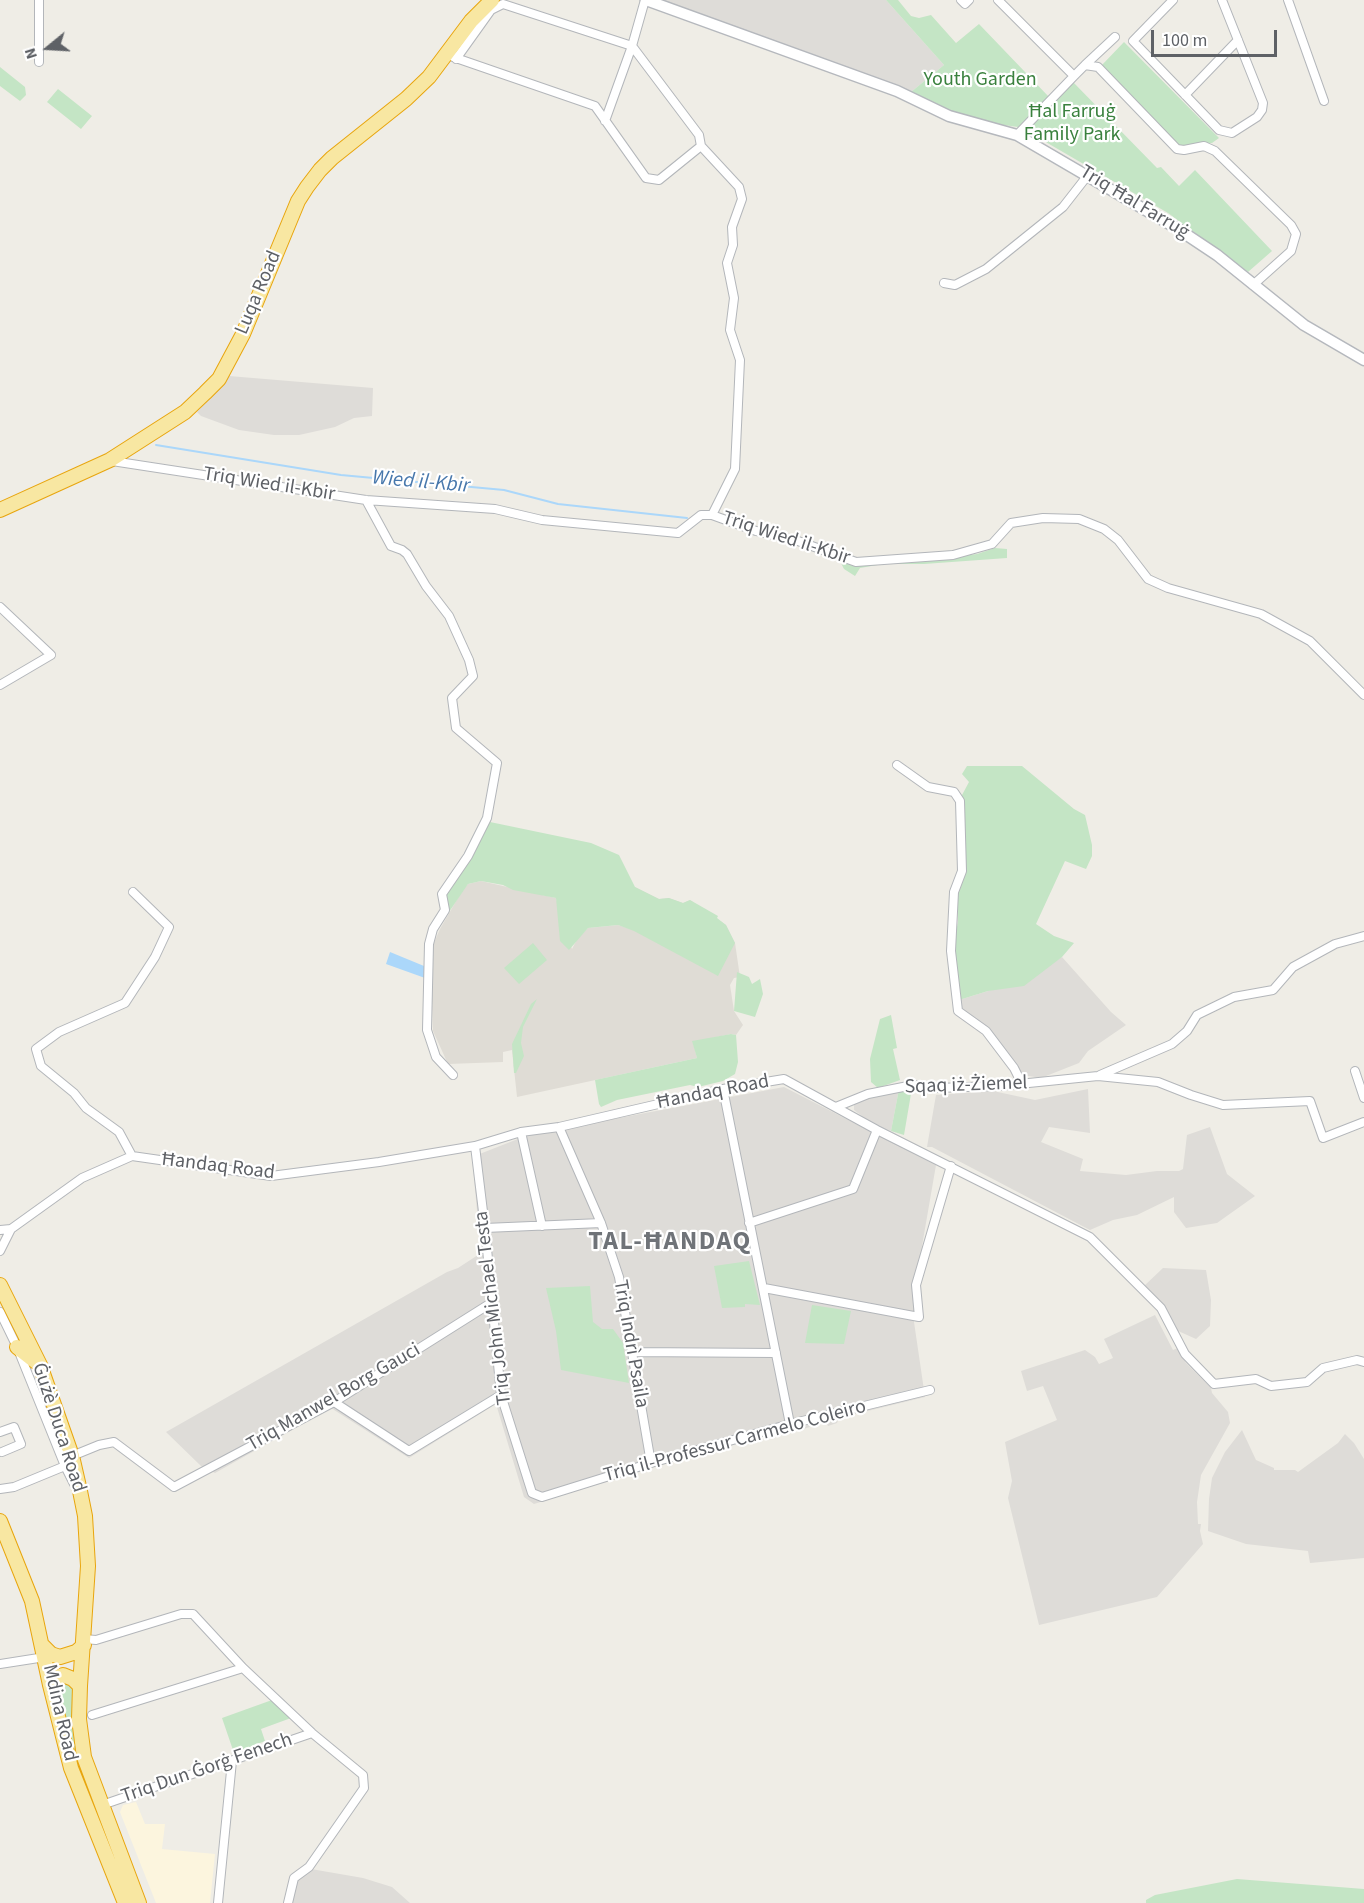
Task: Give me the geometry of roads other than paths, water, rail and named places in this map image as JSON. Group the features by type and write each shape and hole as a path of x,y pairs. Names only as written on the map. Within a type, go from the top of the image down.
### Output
{"highway":[{"name":"Luqa Road","path":"0,510 110,460 185,412 219,379 243,334 298,201 307,187 332,158 451,57 483,0"},
{"name":"Luqa Road","path":"471,21 497,2"},
{"name":"Ġużè Duca Road","path":"0,1285 40,1365 68,1461 80,1491 85,1516 88,1566 88,1642 80,1686"},
{"path":"17,1347 40,1365"},
{"name":"Mdina Road","path":"0,1521 33,1601 50,1685 71,1768 125,1903"},
{"path":"44,1652 60,1657 76,1652 88,1642"},
{"path":"50,1685 54,1679 63,1675 73,1678 80,1686"},
{"name":"Mdina Road","path":"80,1686 79,1719 84,1757 139,1903"}],"main road":[{"name":"Triq Ħal Farruġ","path":"646,0 897,91 949,116 1017,135 1088,175 1197,242 1217,255 1304,325 1364,360"}],"street":[{"path":"39,0 39,62"},
{"path":"605,121 646,0"},
{"path":"961,0 965,4 969,0"},
{"path":"998,0 1074,76"},
{"path":"1169,1 1133,41 1219,130 1232,133 1257,117 1262,110 1263,103 1222,0"},
{"path":"1288,0 1324,101"},
{"path":"701,146 659,180 646,178 595,106 451,57 497,2 632,46 699,135 701,146 739,187 741,199 732,227 733,245 727,263 734,298 730,330 740,360 735,469 712,515"},
{"path":"1017,135 1084,65 1115,37"},
{"path":"1185,95 1238,40"},
{"path":"1084,65 1098,67 1177,149 1204,146 1215,151 1291,225 1296,234 1291,251 1253,285"},
{"path":"944,283 955,285 986,269 1063,207 1088,175"},
{"name":"Triq Wied il-Kbir","path":"110,460 366,500 495,508 542,519 678,533 701,514 712,515 756,531 798,541 856,562 953,555 992,544 1011,523 1043,518 1079,519 1104,529 1118,540 1148,579 1168,588 1261,614 1310,641 1364,695"},
{"path":"366,500 391,546 407,554 426,586 449,616 469,660 472,676 452,698 456,728 497,763 487,818 468,856 442,894 445,910 433,929 429,944 427,1030 436,1057 453,1075"},
{"path":"0,606 51,655 0,685"},
{"path":"897,765 928,787 954,792 960,801 963,871 954,892 951,951 958,1011 986,1031 1014,1068 1022,1084"},
{"path":"132,1156 119,1132 86,1108 74,1093 40,1066 36,1049 58,1032 125,1003 155,957 169,927 133,892"},
{"path":"1098,1076 1172,1044 1197,1016 1234,997 1273,990 1293,967 1335,944 1364,936"},
{"path":"1355,1071 1364,1098"},
{"path":"1098,1076 1158,1082 1223,1105 1310,1101 1323,1138 1364,1122"},
{"name":"Sqaq iż-Żiemel","path":"836,1107 868,1094 913,1085 936,1088 1022,1084 1098,1076"},
{"name":"Ħandaq Road","path":"0,1230 10,1228 82,1178 132,1156 271,1176 379,1162 474,1146 521,1132 558,1127 723,1089 784,1079 878,1130 1090,1237 1161,1308 1185,1354 1214,1384 1256,1379 1271,1386 1307,1382 1323,1368 1357,1360 1364,1362"},
{"path":"723,1089 790,1424"},
{"name":"Triq Indrì Psaila","path":"558,1127 601,1223 619,1276 651,1463"},
{"path":"749,1223 853,1189 878,1130"},
{"path":"521,1132 542,1226"},
{"name":"Triq John Michael Testa","path":"474,1146 485,1228 501,1395 532,1493 542,1497"},
{"path":"764,1288 919,1317 916,1285 951,1166"},
{"path":"485,1228 601,1223"},
{"path":"0,1251 10,1228"},
{"name":"Triq Manwel Borg Gauci","path":"68,1461 99,1444 114,1442 174,1487 334,1402 491,1303"},
{"path":"0,1312 68,1461 14,1488 0,1489"},
{"path":"631,1352 776,1353"},
{"name":"Triq il-Professur Carmelo Coleiro","path":"542,1497 651,1463 790,1424 930,1390"},
{"path":"334,1402 409,1451 501,1395"},
{"path":"0,1432 14,1427 21,1444 2,1452"},
{"path":"88,1642 181,1614 193,1614 243,1668 312,1733 363,1775 364,1788 309,1867 294,1878 288,1903"},
{"path":"0,1664 44,1652"},
{"path":"92,1715 243,1668"},
{"name":"Triq Dun Ġorġ Fenech","path":"102,1805 312,1733"},
{"path":"218,1903 232,1761"}],"water":[{"path":"390,952 424,966 425,978 386,964"}],"waterway":[{"name":"Wied il-Kbir","path":"156,445 341,475 504,490 558,504 687,518"}],"district":[{"name":"TAL-ĦANDAQ","path":"670,1243"}],"park label":[{"name":"Youth Garden","path":"980,81"},
{"name":"Ħal Farruġ Family Park","path":"1072,124"}]}
